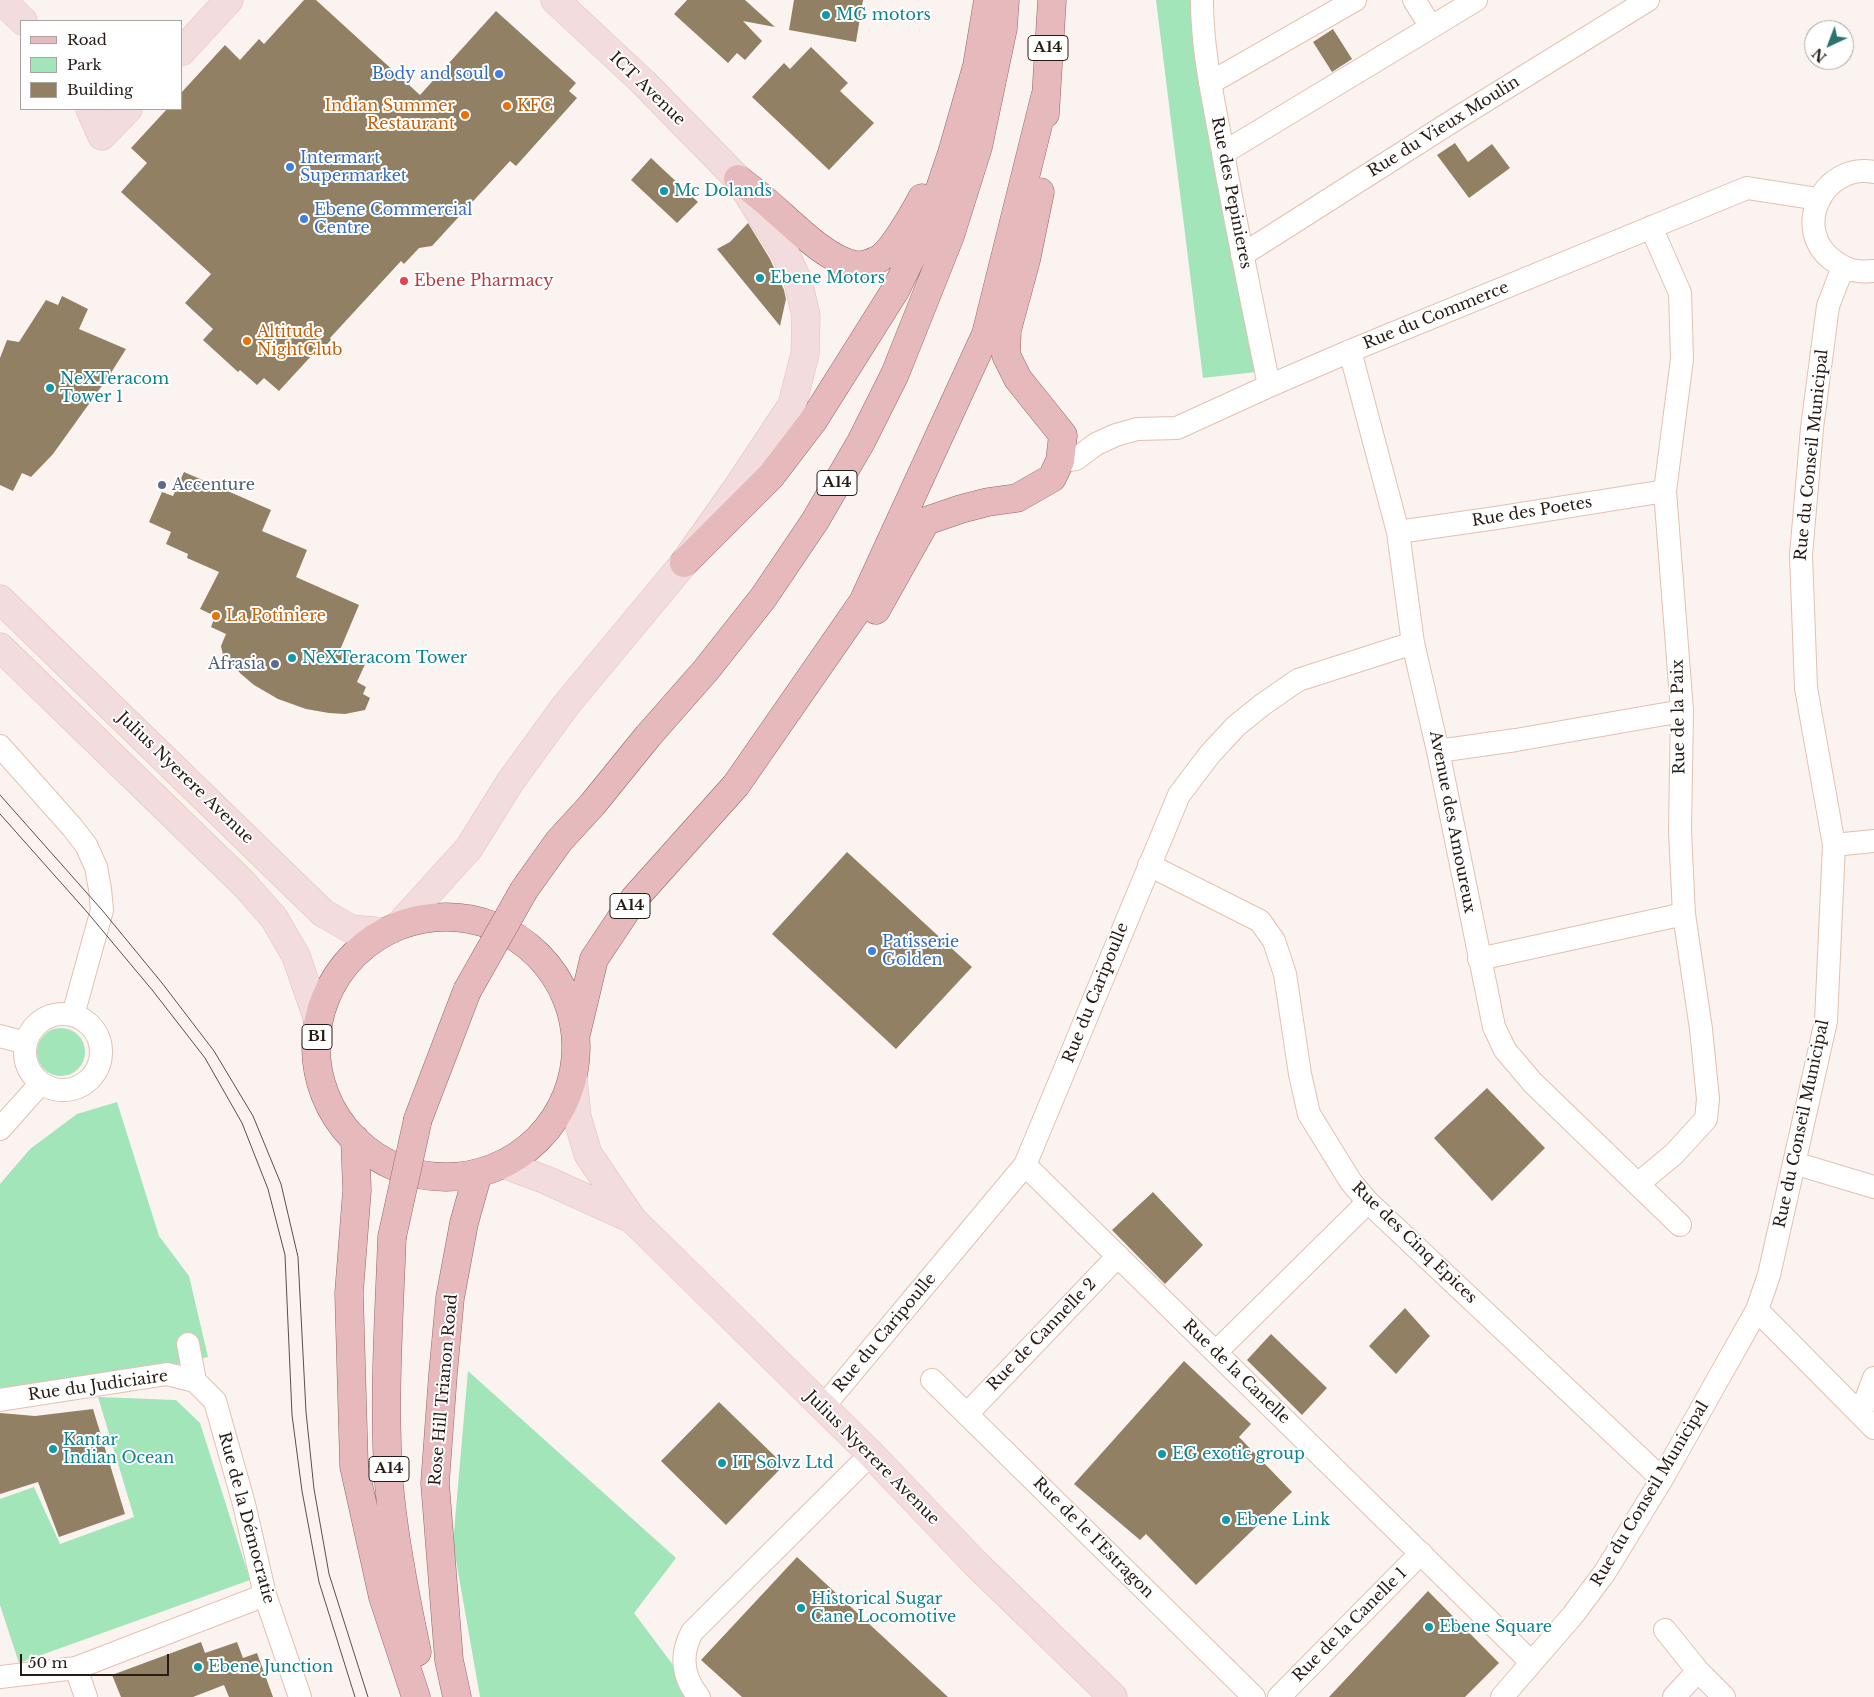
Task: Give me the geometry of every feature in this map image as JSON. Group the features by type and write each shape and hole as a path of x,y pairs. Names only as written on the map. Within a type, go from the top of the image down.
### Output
{"main road":[{"path":"1,0 22,20"},
{"path":"182,51 229,0"},
{"name":"ICT Avenue","path":"392,928 469,848 510,782 566,705 684,563 792,405 806,354 806,316 798,282 784,251 738,179 643,82 555,0"},
{"path":"684,563 771,476 813,421 896,289 929,221 952,153 977,66 988,0"},
{"name":"A14","path":"427,1697 398,1557 389,1483 386,1408 392,1237 418,1119 467,991 524,890 559,841 592,805 648,736 706,670 763,598 815,521 861,442 895,374 950,236 978,147 1004,28 1005,0"},
{"name":"A14","path":"576,1034 594,959 634,899 736,785 863,602 986,334 1045,96 1052,0"},
{"path":"738,179 762,197 820,248 845,262 856,265 880,260 909,224 924,194 955,106 977,66"},
{"path":"736,785 779,752 882,601 926,521 988,502 1017,498 1052,478 1060,460 1063,435 1018,379 1006,355 1007,330 1026,260 1044,169 1045,96"},
{"path":"90,110 102,136 127,110"},
{"name":"Julius Nyerere Avenue","path":"0,599 324,913 351,928 392,928 438,916 478,920 515,936 545,962 566,996 576,1034 576,1057 573,1079 578,1117 588,1154 632,1219 871,1454 975,1563 1113,1697"},
{"name":"Julius Nyerere Avenue","path":"0,646 243,883 274,918 296,956 318,1020"},
{"name":"Julius Nyerere Avenue","path":"392,928 353,954 331,984 318,1020 316,1046 318,1073 327,1098 340,1122 355,1140 391,1165 434,1176 478,1174 503,1164 534,1143 558,1114 573,1079"},
{"path":"355,1140 357,1190 349,1293 354,1466 383,1598 416,1697"},
{"name":"Julius Nyerere Avenue","path":"503,1164 546,1180 632,1219"},
{"name":"Rose Hill Trianon Road","path":"458,1697 449,1660 435,1483 450,1298 464,1224 478,1174"}],"street":[{"name":"Rue des Pepinieres","path":"1202,0 1202,23 1210,83 1269,386"},
{"path":"1210,83 1355,0"},
{"path":"1414,0 1430,27"},
{"path":"1223,153 1476,0"},
{"name":"Rue du Vieux Moulin","path":"1242,255 1648,0"},
{"path":"1874,172 1865,170 1848,173 1833,181 1818,199 1813,226 1818,243 1828,257 1843,267 1858,272 1874,271"},
{"name":"Rue du Commerce","path":"1060,460 1076,459 1096,444 1116,435 1137,429 1177,428 1269,386 1747,188 1818,199"},
{"name":"Rue de la Paix","path":"1639,1184 1674,1154 1706,1119 1708,1099 1701,1029 1684,914 1680,831 1682,711 1665,491 1682,359 1680,293 1651,227"},
{"name":"Rue du Conseil Municipal","path":"1502,1697 1573,1615 1605,1572 1662,1479 1757,1310 1769,1275 1826,1021 1834,845 1806,688 1801,555 1812,428 1828,306 1843,267"},
{"name":"Avenue des Amoureux","path":"1350,352 1398,532 1413,643 1438,751 1494,1027 1505,1050 1533,1083 1680,1225"},
{"name":"Rue des Poetes","path":"1398,532 1665,491"},
{"name":"Rue du Caripoulle","path":"823,1408 1025,1165 1179,795 1210,754 1236,726 1262,704 1298,680 1413,643"},
{"path":"1438,751 1516,740 1682,711"},
{"path":"0,746 72,826 86,845 96,867 102,910 73,1015"},
{"path":"1834,845 1874,841"},
{"name":"Rue des Cinq Epices","path":"1149,866 1260,921 1274,941 1285,974 1300,1074 1309,1114 1351,1182 1368,1202 1662,1479"},
{"path":"1479,959 1684,914"},
{"path":"73,1015 92,1027 98,1038 101,1060 96,1071 88,1080 77,1087 65,1090 52,1088 41,1083 27,1066 25,1055 26,1043 30,1032 38,1022 49,1016 73,1015"},
{"path":"0,1036 26,1043"},
{"path":"0,1129 41,1083"},
{"path":"1794,1163 1874,1187"},
{"name":"Rue de la Canelle","path":"1025,1165 1531,1662"},
{"path":"1216,1352 1368,1202"},
{"name":"Rue de Cannelle 2","path":"967,1414 1118,1256"},
{"path":"1757,1310 1868,1421"},
{"path":"188,1344 195,1380"},
{"name":"Rue du Judiciaire","path":"0,1400 167,1374 195,1380"},
{"path":"1868,1421 1874,1378"},
{"name":"Rue de la Démocratie","path":"195,1380 215,1401 244,1504 265,1594 300,1697"},
{"name":"Rue de le I'Estragon","path":"932,1380 1254,1697"},
{"path":"699,1697 686,1676 683,1664 686,1644 692,1632 871,1454"},
{"name":"Rue de la Canelle 1","path":"1279,1697 1421,1553"},
{"path":"0,1677 76,1668 265,1594"},
{"path":"1665,1630 1698,1672 1724,1697"},
{"path":"76,1668 86,1697"},
{"path":"1674,1697 1698,1672"}],"green space":[{"path":"1156,0 1193,0 1256,372 1203,378"},
{"path":"61,1028 70,1030 78,1035 83,1043 85,1052 83,1061 78,1069 70,1074 61,1076 52,1074 44,1069 39,1061 37,1052 39,1043 44,1035 52,1030"},
{"path":"117,1102 159,1236 189,1276 208,1357 178,1364 0,1388 0,1184 30,1149 77,1114"},
{"path":"468,1371 676,1558 634,1613 697,1697 480,1697 453,1543"},
{"path":"98,1397 176,1400 200,1423 250,1580 19,1663 0,1605 0,1499 34,1487 60,1544 134,1517"}],"building":[{"name":"Ebene Commercial Centre","path":"304,0 316,0 420,95 496,11 576,83 569,91 577,98 516,166 510,161 432,246 419,248 404,264 401,261 330,338 331,340 316,356 314,353 279,391 264,378 257,385 240,370 238,372 203,340 213,329 185,303 211,274 121,192 147,163 131,148 166,110 182,110 182,92 225,45 240,60 259,39 264,44"},
{"path":"687,0 745,0 775,27 743,21 762,41 745,60 737,53 728,63 674,14"},
{"name":"MG motors","path":"794,0 863,0 856,42 789,30"},
{"path":"1333,29 1352,59 1332,72 1313,42"},
{"path":"811,47 848,83 840,91 874,123 829,170 752,97 784,63 790,69"},
{"path":"1455,143 1468,162 1492,144 1510,168 1469,198 1437,155"},
{"name":"Mc Dolands","path":"651,158 698,202 677,223 631,180"},
{"name":"Ebene Motors","path":"748,223 770,259 784,290 786,299 780,326 717,249 730,242"},
{"name":"NeXTeracom Tower 1","path":"62,296 88,309 79,329 126,349 53,454 31,477 22,473 13,491 0,485 0,358 7,340 19,342 46,300 58,305"},
{"path":"184,472 271,510 262,531 307,550 296,577 359,605 340,650 366,662 357,682 366,687 363,694 370,698 365,710 345,714 329,713 306,709 278,699 254,685 223,655 221,646 226,634 211,627 215,616 200,609 219,572 187,558 188,554 166,544 171,532 149,522 162,492 173,496"},
{"name":"Patisserie Golden","path":"847,852 972,967 896,1049 772,934"},
{"path":"1487,1088 1545,1148 1492,1201 1434,1138"},
{"path":"1153,1192 1203,1245 1165,1284 1112,1230"},
{"path":"1405,1308 1430,1336 1396,1374 1369,1346"},
{"path":"1271,1334 1327,1388 1302,1415 1247,1360"},
{"path":"1184,1361 1251,1424 1239,1437 1292,1492 1196,1585 1146,1534 1140,1540 1074,1484"},
{"name":"IT Solvz Ltd","path":"719,1402 784,1465 726,1525 661,1461"},
{"name":"Kantar Indian Ocean","path":"93,1409 125,1514 59,1537 38,1482 0,1494 0,1413 35,1416"},
{"name":"Historical Sugar Cane Locomotive","path":"797,1557 948,1697 742,1697 701,1660"},
{"name":"Ebene Square","path":"1428,1591 1499,1663 1465,1697 1329,1697"},
{"name":"Ebene Junction","path":"201,1642 205,1653 237,1642 243,1658 257,1653 273,1697 229,1697 224,1685 193,1697 121,1697 112,1675"}],"tram line":[{"path":"0,795 102,910 162,983 214,1051 253,1116 281,1184 298,1257 306,1412 314,1489 329,1574 368,1697"},
{"path":"0,814 87,912 153,991 205,1058 242,1123 268,1189 285,1255 292,1415 302,1491 319,1582 355,1697"}],"place":[{"name":"MG motors","path":"826,15"},
{"name":"Body and soul","path":"499,74"},
{"name":"KFC","path":"507,106"},
{"name":"Indian Summer Restaurant","path":"465,115"},
{"name":"Intermart Supermarket","path":"290,167"},
{"name":"Mc Dolands","path":"664,191"},
{"name":"Ebene Commercial Centre","path":"304,219"},
{"name":"Ebene Motors","path":"760,278"},
{"name":"Ebene Pharmacy","path":"404,281"},
{"name":"Altitude NightClub","path":"247,341"},
{"name":"NeXTeracom Tower 1","path":"50,388"},
{"name":"Accenture","path":"162,485"},
{"name":"La Potiniere","path":"216,616"},
{"name":"NeXTeracom Tower","path":"292,658"},
{"name":"Afrasia","path":"275,664"},
{"name":"Patisserie Golden","path":"872,951"},
{"name":"Kantar Indian Ocean","path":"53,1449"},
{"name":"EG exotic group","path":"1162,1454"},
{"name":"IT Solvz Ltd","path":"722,1463"},
{"name":"Ebene Link","path":"1226,1520"},
{"name":"Historical Sugar Cane Locomotive","path":"801,1608"},
{"name":"Ebene Square","path":"1429,1627"},
{"name":"Ebene Junction","path":"198,1667"}]}
